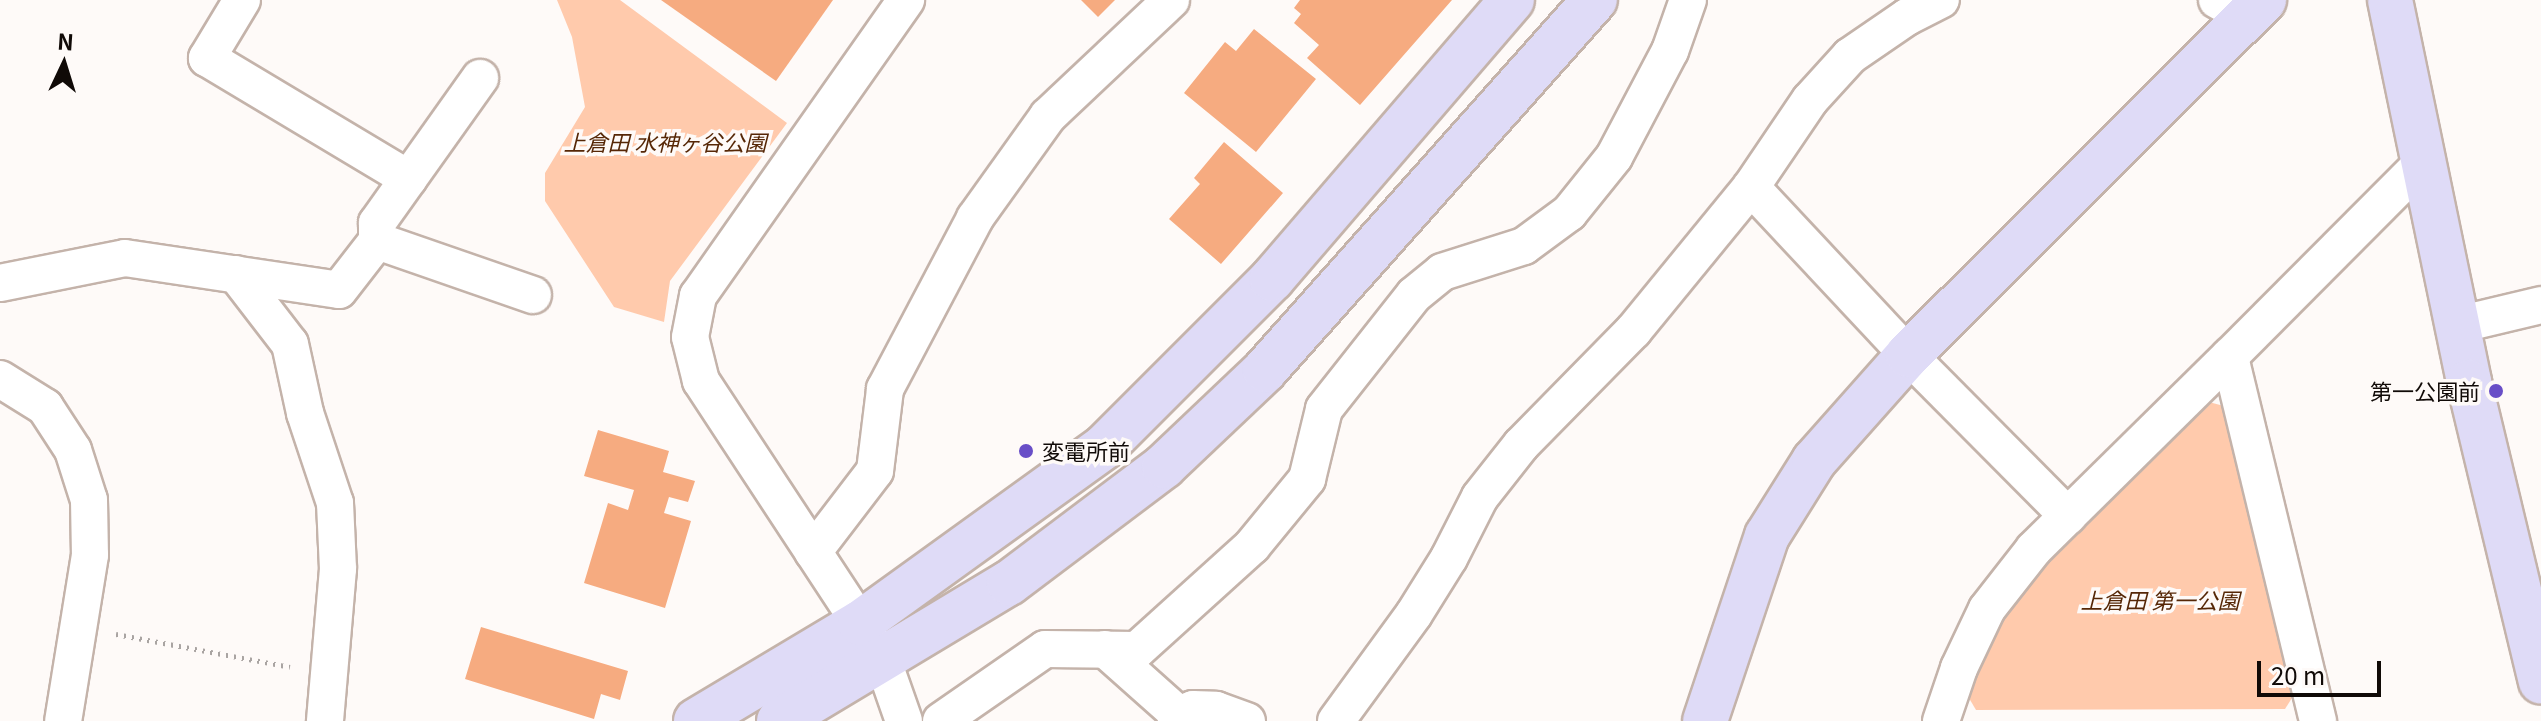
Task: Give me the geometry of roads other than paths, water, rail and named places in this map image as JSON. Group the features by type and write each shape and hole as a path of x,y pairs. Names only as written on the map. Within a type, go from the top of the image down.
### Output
{"street":[{"path":"242,0 207,58 409,179"},
{"path":"904,721 883,661 701,381 690,337 698,296 906,0"},
{"path":"813,552 875,471 885,389 975,218 1048,116 1171,0"},
{"path":"696,721 860,623 1105,446 1272,279 1512,0"},
{"path":"779,721 1009,583 1164,466 1265,370 1595,0"},
{"path":"941,721 1045,649 1137,650 1252,546 1307,479 1324,409 1414,295 1442,272 1524,246 1569,213 1614,157 1670,51 1688,0"},
{"path":"1336,721 1414,614 1449,558 1480,497 1521,445 1634,330 1751,187 1810,100 1850,56 1907,17 1941,0"},
{"path":"2390,0 2457,325 2541,681"},
{"path":"1705,721 1767,536 1814,461 1908,355 2242,5"},
{"path":"0,283 125,258 339,290 377,241 377,223 480,78"},
{"path":"1941,721 1959,668 1987,609 2034,549 2422,163"},
{"path":"1751,187 1908,355 2068,516"},
{"path":"377,241 533,295"},
{"path":"236,274 290,344 305,413 335,503 338,569 325,721"},
{"path":"2457,325 2541,305"},
{"path":"2230,356 2318,721"},
{"path":"0,379 45,407 73,450 89,500 90,555 63,721"},
{"path":"1105,649 1178,718 1193,709 1216,710 1247,721"}],"place":[{"name":"第一公園前","path":"2496,391"},
{"name":"変電所前","path":"1026,451"}],"park label":[{"name":"上倉田 水神ヶ谷公園","path":"665,142"},
{"name":"上倉田 第一公園","path":"2160,600"}]}
